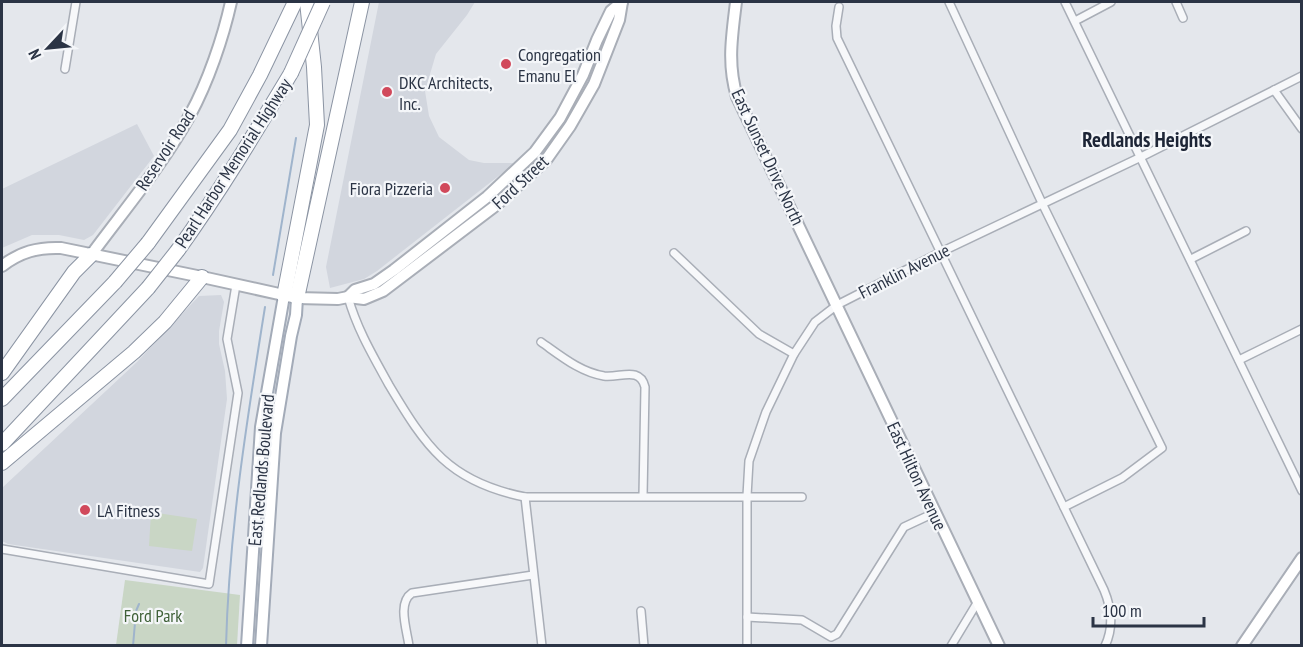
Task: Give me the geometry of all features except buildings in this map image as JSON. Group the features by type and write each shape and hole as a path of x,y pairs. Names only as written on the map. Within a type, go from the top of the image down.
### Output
{"highway":[{"name":"Pearl Harbor Memorial Highway","path":"2,399 115,282 148,243 230,130 278,40 295,2"},
{"path":"291,297 316,125 314,67 307,2"},
{"name":"Pearl Harbor Memorial Highway","path":"2,444 148,288 178,250 248,146 291,73 323,2"},
{"path":"291,297 362,2"},
{"path":"2,373 74,272 91,255"},
{"path":"2,463 134,352 165,322 202,277"}],"street":[{"path":"65,69 76,2"},
{"name":"Reservoir Road","path":"91,255 157,166 191,114 223,38 231,2"},
{"name":"Ford Street","path":"2,266 27,251 45,247 61,248 291,297 364,299 383,291 522,183 546,160 570,126 594,84 619,20 622,2"},
{"name":"Ford Street","path":"348,297 356,290 374,284 394,270 487,197 536,152 560,118 584,75 611,11 622,2"},
{"name":"East Sunset Drive North","path":"736,2 730,50 731,74 737,97 837,304"},
{"path":"949,2 1042,203 1162,448 1122,478 1064,507"},
{"path":"1065,2 1302,491"},
{"path":"1075,21 1110,2"},
{"path":"1176,2 1183,18"},
{"path":"839,7 837,38 1108,600 1112,619 1109,638 1105,645"},
{"name":"Franklin Avenue","path":"747,645 749,461 766,412 794,354 815,322 837,304 1141,157 1302,76"},
{"path":"1274,90 1302,129"},
{"path":"462,231 464,222 486,205 487,197"},
{"path":"1191,259 1246,231"},
{"path":"674,253 759,334 794,354"},
{"path":"2,549 209,584 238,393 226,339 236,285"},
{"name":"East Redlands Boulevard","path":"247,645 261,427 291,297"},
{"name":"East Redlands Boulevard","path":"261,645 274,433 296,315 291,297"},
{"path":"348,297 356,324 366,345 420,436 455,471 490,489 525,497 802,497"},
{"name":"East Hilton Avenue","path":"837,304 934,513 999,645"},
{"path":"1239,360 1302,329"},
{"path":"541,342 583,370 606,376 633,374 639,375 644,380 644,496"},
{"path":"525,497 542,645"},
{"path":"747,617 802,620 825,635 831,637 837,634 904,527 934,513"},
{"path":"1242,645 1302,558"},
{"path":"409,645 404,605 406,597 412,593 533,575"},
{"path":"951,645 977,603"},
{"path":"641,611 644,645"}],"shaded area":[{"path":"379,2 475,2 436,54 425,91 429,116 439,137 469,160 484,163 515,163 377,271 364,279 330,288 326,267"},
{"path":"137,124 154,156 93,235 84,240 59,235 32,235 2,248 2,189"},
{"path":"221,295 224,302 219,344 225,371 227,399 203,568 200,572 8,544 2,541 2,488 137,362 199,296"}],"green space":[{"path":"151,512 197,519 192,551 149,546"},
{"name":"Ford Park","path":"125,580 240,595 237,645 116,645"}],"waterway":[{"path":"273,275 296,138"},
{"path":"226,646 235,518 265,307"},
{"path":"133,646 136,611 139,604"}],"place":[{"name":"Congregation Emanu El","path":"506,64"},
{"name":"DKC Architects, Inc.","path":"387,92"},
{"name":"Fiora Pizzeria","path":"445,188"},
{"name":"LA Fitness","path":"85,510"}],"district":[{"name":"Redlands Heights","path":"1147,139"}]}
